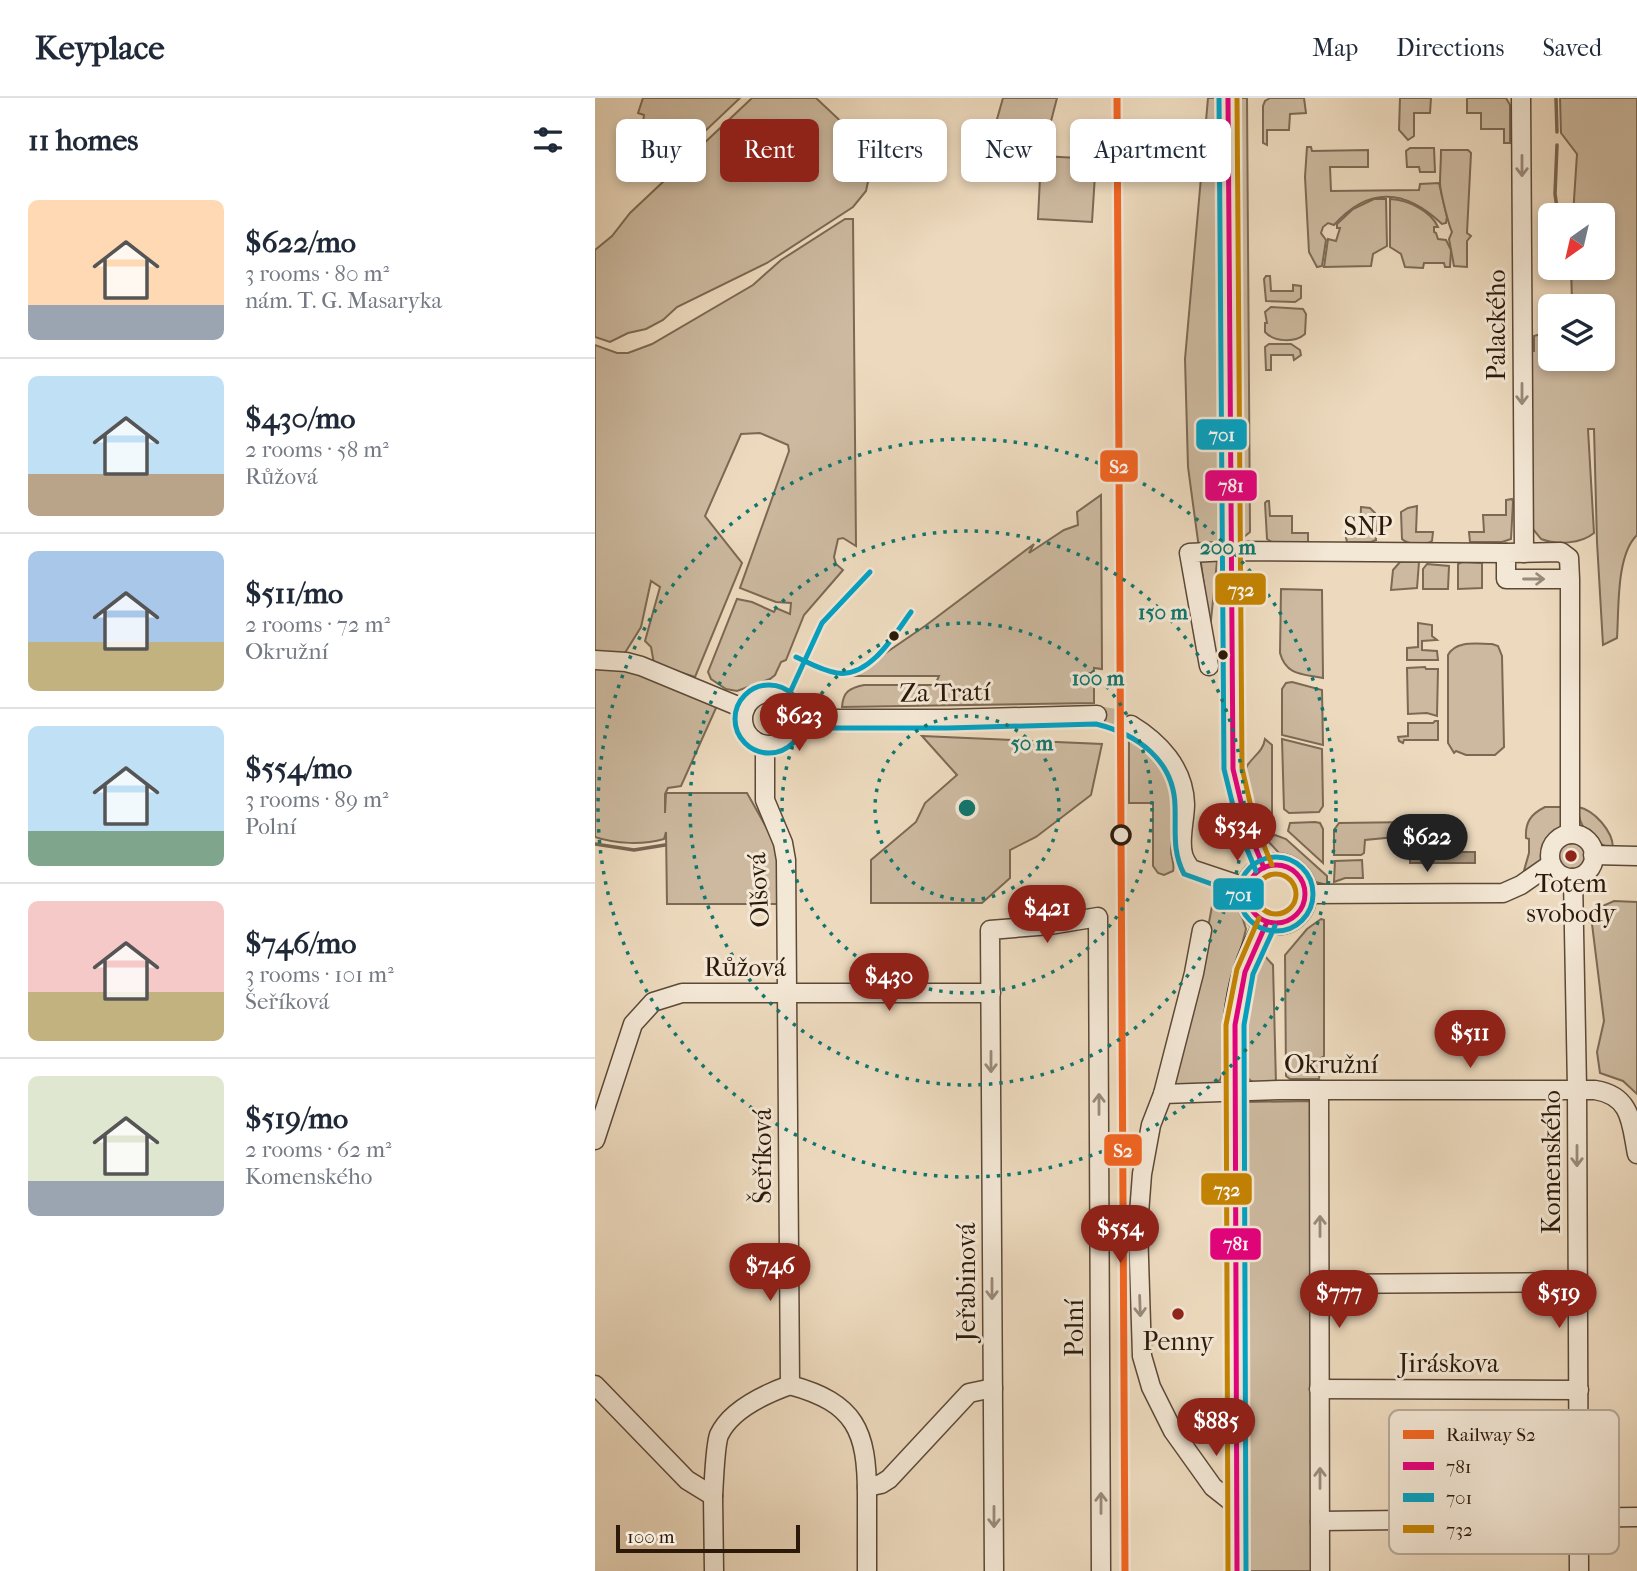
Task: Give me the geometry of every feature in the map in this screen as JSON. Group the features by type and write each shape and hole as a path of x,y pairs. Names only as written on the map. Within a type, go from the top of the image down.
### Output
{"main road":[{"path":"1228,98 1233,769 1247,827 1264,868"},
{"path":"1282,866 1291,870 1303,885 1304,903 1293,918 1285,922 1267,922 1253,912 1249,905 1248,888 1257,873 1264,868 1282,866"},
{"path":"1237,1571 1235,1025 1239,988 1245,965 1267,922"}],"street":[{"name":"Palackého","path":"1521,98 1515,553 1506,579 1570,579"},
{"name":"SNP","path":"1209,666 1189,553 1561,552 1569,558 1570,579"},
{"path":"1570,579 1570,834"},
{"path":"595,660 626,662 650,669 745,709"},
{"path":"771,693 787,701 793,709 795,719 793,730 786,739 776,744 756,742 744,728 745,709 755,697 771,693"},
{"name":"Za Tratí","path":"795,719 1097,715"},
{"path":"1131,725 1150,736 1169,756 1180,780 1185,802 1183,854 1191,869 1248,888"},
{"name":"Olšová","path":"765,745 765,800 783,844 786,860 787,993"},
{"path":"1570,834 1589,842 1594,855 1590,868 1573,878 1559,874 1551,864 1550,857 1553,844 1570,834"},
{"path":"1594,855 1637,856"},
{"path":"1305,894 1503,893 1521,885 1551,864"},
{"name":"Komenského","path":"1573,878 1579,1410"},
{"name":"Jeřabinová","path":"994,1571 990,930 1050,925 1098,917"},
{"name":"Polní","path":"1098,917 1101,1571"},
{"path":"1202,930 1163,1094 1151,1125 1142,1174 1138,1227 1140,1315 1145,1372 1156,1399 1173,1431 1213,1487 1237,1506"},
{"name":"Růžová","path":"595,1140 599,1116 633,1024 653,1002 682,993 991,993"},
{"name":"Šeříková","path":"787,993 790,1385"},
{"name":"Okružní","path":"1163,1094 1577,1088 1609,1092 1622,1101 1630,1118 1637,1154"},
{"path":"1318,1090 1320,1571"},
{"path":"1319,1284 1578,1282"},
{"path":"595,1385 687,1480 713,1496"},
{"path":"714,1571 713,1496 719,1435 739,1411 765,1394 790,1385 825,1397 839,1407 858,1428 864,1448 867,1488 867,1571"},
{"path":"867,1488 889,1479 969,1393 993,1388"},
{"name":"Jiráskova","path":"1319,1389 1579,1390"},
{"path":"1619,1517 1637,1517"},
{"path":"1320,1521 1389,1520"}],"shaded area":[{"path":"643,98 740,98 706,130 706,119 644,119 644,115 638,113"},
{"path":"752,98 816,98 838,119 833,119 833,182 868,182 866,191 853,207 767,263 677,307 663,320 610,342 595,337 595,250 612,236 630,213 663,182 706,182 706,141 720,128 720,182 819,182 819,119 730,119"},
{"path":"1003,98 1057,98 1052,119 997,119"},
{"path":"1208,98 1219,98 1219,119 1206,119"},
{"path":"1239,98 1247,98 1250,532 1245,536 1241,534"},
{"path":"1270,98 1304,98 1306,113 1290,114 1289,130 1267,130 1267,145 1263,143 1263,106"},
{"path":"1400,98 1431,98 1430,113 1414,113 1414,136 1408,140 1399,130"},
{"path":"1467,98 1506,98 1510,105 1510,143 1504,143 1504,129 1481,129 1481,113 1467,113"},
{"path":"1560,98 1637,98 1637,535 1625,555 1622,569 1617,638 1603,645 1594,429 1588,429 1594,533 1576,541 1554,542 1541,539 1532,528 1529,351 1534,351 1534,336 1538,335 1538,371 1615,371 1615,294 1572,294 1571,280 1615,280 1615,203 1574,203 1577,154 1561,133"},
{"path":"1307,147 1311,147 1312,151 1368,150 1368,167 1330,167 1331,191 1419,190 1420,184 1439,183 1446,223 1442,224 1428,212 1401,199 1374,198 1360,203 1334,225 1328,223 1323,227 1321,233 1326,240 1322,266 1317,267 1309,252 1305,177"},
{"path":"1410,148 1434,148 1435,172 1420,172 1419,167 1407,167 1406,151"},
{"path":"1441,150 1468,150 1471,153 1467,233 1471,236 1467,241 1467,267 1454,266 1449,239 1452,232 1440,187"},
{"path":"1056,157 1070,158 1070,182 1095,182 1092,222 1038,219 1040,182 1056,182"},
{"path":"1201,182 1219,182 1221,522 1210,630 1188,467 1185,359"},
{"path":"1374,199 1386,199 1387,246 1373,254 1371,266 1324,267 1328,239 1336,241 1340,228 1337,228 1337,224 1353,209"},
{"path":"1390,199 1404,201 1430,216 1438,227 1434,227 1434,232 1438,239 1446,240 1451,250 1450,267 1445,267 1444,263 1424,263 1423,268 1405,267 1401,254 1390,247"},
{"path":"845,219 853,219 856,546 843,538 838,539 834,557 836,564 843,570 804,615 786,660 781,662 775,675 737,691 726,689 711,679 708,672 737,599 752,602 774,612 776,608 790,614 791,603 776,602 740,588 789,451 788,445 760,433 741,434 705,516 742,563 695,677 654,664 651,647 645,641 660,587 651,581 641,627 623,656 595,655 595,345 617,353 628,353 652,344 753,285 781,260"},
{"path":"1266,276 1270,276 1271,291 1293,291 1293,285 1301,286 1301,298 1295,302 1266,301"},
{"path":"1271,307 1303,309 1306,314 1305,334 1290,340 1279,339 1265,332 1265,312"},
{"path":"1269,344 1291,344 1300,350 1301,355 1294,360 1293,355 1271,355 1271,370 1266,370 1265,347"},
{"path":"1101,495 1102,669 1094,668 1094,673 1089,673 1089,680 1094,680 1094,703 842,707 845,694 859,686 935,685 939,676 852,676 925,626 1034,544 1029,553 1064,530 1078,525 1077,512"},
{"path":"1512,499 1513,502 1511,539 1502,542 1470,542 1469,532 1484,532 1483,515 1506,515 1506,500"},
{"path":"1267,501 1270,516 1292,516 1292,533 1308,533 1308,542 1275,544 1267,539"},
{"path":"1417,506 1416,532 1433,532 1432,541 1421,544 1402,539 1401,512"},
{"path":"1361,507 1370,508 1375,513 1376,540 1347,542 1345,533 1360,532"},
{"path":"1400,562 1419,562 1417,588 1391,590 1393,570"},
{"path":"1482,563 1482,588 1458,589 1458,564"},
{"path":"1427,564 1449,566 1448,589 1423,589 1423,569"},
{"path":"1281,589 1322,590 1323,678 1297,673 1283,661 1280,653"},
{"path":"1418,623 1432,625 1432,636 1437,640 1422,641 1422,650 1437,651 1438,660 1407,660 1407,648 1418,647"},
{"path":"1461,645 1498,646 1502,656 1504,747 1495,755 1454,753 1448,743 1448,655"},
{"path":"595,667 629,670 716,708 681,786 668,788 665,794 665,813 666,793 747,793 778,848 778,904 667,904 666,832 664,839 638,843 595,837"},
{"path":"1407,668 1438,669 1437,716 1427,713 1408,714"},
{"path":"1292,682 1322,690 1323,745 1282,735 1282,689 1286,683"},
{"path":"1438,721 1438,740 1404,740 1403,743 1399,741 1398,737 1408,736 1408,723"},
{"path":"1129,735 1148,749 1163,767 1176,799 1171,850 1173,871 1164,875 1158,873 1153,866 1153,803 1129,803"},
{"path":"922,736 1102,744 1091,795 1036,837 1010,850 1010,878 982,903 871,903 871,860 916,822 925,803 957,775"},
{"path":"1265,739 1272,745 1272,817 1270,827 1262,834 1250,800 1245,772"},
{"path":"1282,739 1322,749 1323,806 1319,812 1289,813 1284,809"},
{"path":"1545,807 1565,807 1562,826 1545,848 1541,863 1523,874 1529,853 1529,839 1526,838 1528,823"},
{"path":"1578,807 1590,812 1601,822 1610,835 1613,848 1599,843 1588,834"},
{"path":"1412,822 1411,832 1406,836 1365,840 1364,853 1361,855 1334,855 1334,830 1339,823"},
{"path":"1290,823 1320,823 1323,829 1323,863 1288,831"},
{"path":"1275,835 1286,839 1327,876 1327,885 1312,881 1300,867 1279,853 1266,839"},
{"path":"1572,839 1584,844 1589,856 1584,868 1572,873 1560,868 1555,856 1560,844"},
{"path":"1410,852 1475,852 1475,863 1410,863"},
{"path":"1362,860 1363,878 1345,878 1334,882 1335,861"},
{"path":"1215,890 1230,897 1241,913 1246,929 1237,964 1224,1069 1220,1080 1210,1085 1170,1085 1202,960"},
{"path":"1614,901 1637,902 1637,1094 1623,1081 1600,1073 1597,1052 1604,1021 1592,924 1586,919 1587,913"},
{"path":"1321,919 1324,920 1324,1056 1321,1058 1319,1079 1290,1079 1286,1076 1285,955 1307,929"},
{"path":"1263,954 1273,965 1276,1084 1252,1081 1243,1070 1248,999"},
{"path":"1313,1101 1314,1571 1248,1571 1245,1102"}],"waterway":[{"path":"1556,98 1557,132"},
{"path":"1556,203 1557,145"},
{"path":"595,844 634,850 665,845"}],"tunnel":[{"path":"1097,715 1116,718 1131,725"}],"rail line":[{"name":"S2","path":"1117,98 1125,1571"}],"transit line":[{"name":"701","path":"1219,98 1224,769 1239,830 1256,871"},
{"name":"781","path":"1228,98 1233,769 1247,827 1264,868"},
{"name":"732","path":"1237,98 1242,768 1255,824 1272,865"},
{"name":"701","path":"787,699 822,623 870,572"},
{"name":"701","path":"796,657 837,673 860,669 880,653 911,612"},
{"name":"701","path":"762,685 776,685 788,690 798,700 803,719 798,738 788,748 776,753 762,753 750,748 740,738 735,726 735,712 740,700 750,690 762,685"},
{"name":"701","path":"795,728 1096,724 1111,729 1139,742 1160,762 1168,775 1175,806 1176,849 1184,874 1245,896"},
{"name":"701","path":"1269,857 1283,857 1297,863 1307,873 1313,894 1307,915 1297,925 1283,931 1269,931 1255,925 1245,915 1239,901 1239,887 1245,873 1255,863 1269,857"},
{"name":"781","path":"1276,865 1292,870 1300,878 1305,894 1300,910 1292,918 1276,923 1260,918 1252,910 1247,894 1252,878 1260,870 1276,865"},
{"name":"732","path":"1276,874 1290,880 1296,894 1290,908 1276,914 1262,908 1256,894 1262,880 1276,874"},
{"name":"732","path":"1228,1571 1226,1025 1237,969 1259,918"},
{"name":"781","path":"1237,1571 1235,1025 1245,972 1267,922"},
{"name":"701","path":"1246,1571 1244,1025 1253,974 1275,926"}],"place":[{"name":"Totem svobody","path":"1571,856"},
{"name":"Penny","path":"1178,1314"}]}
